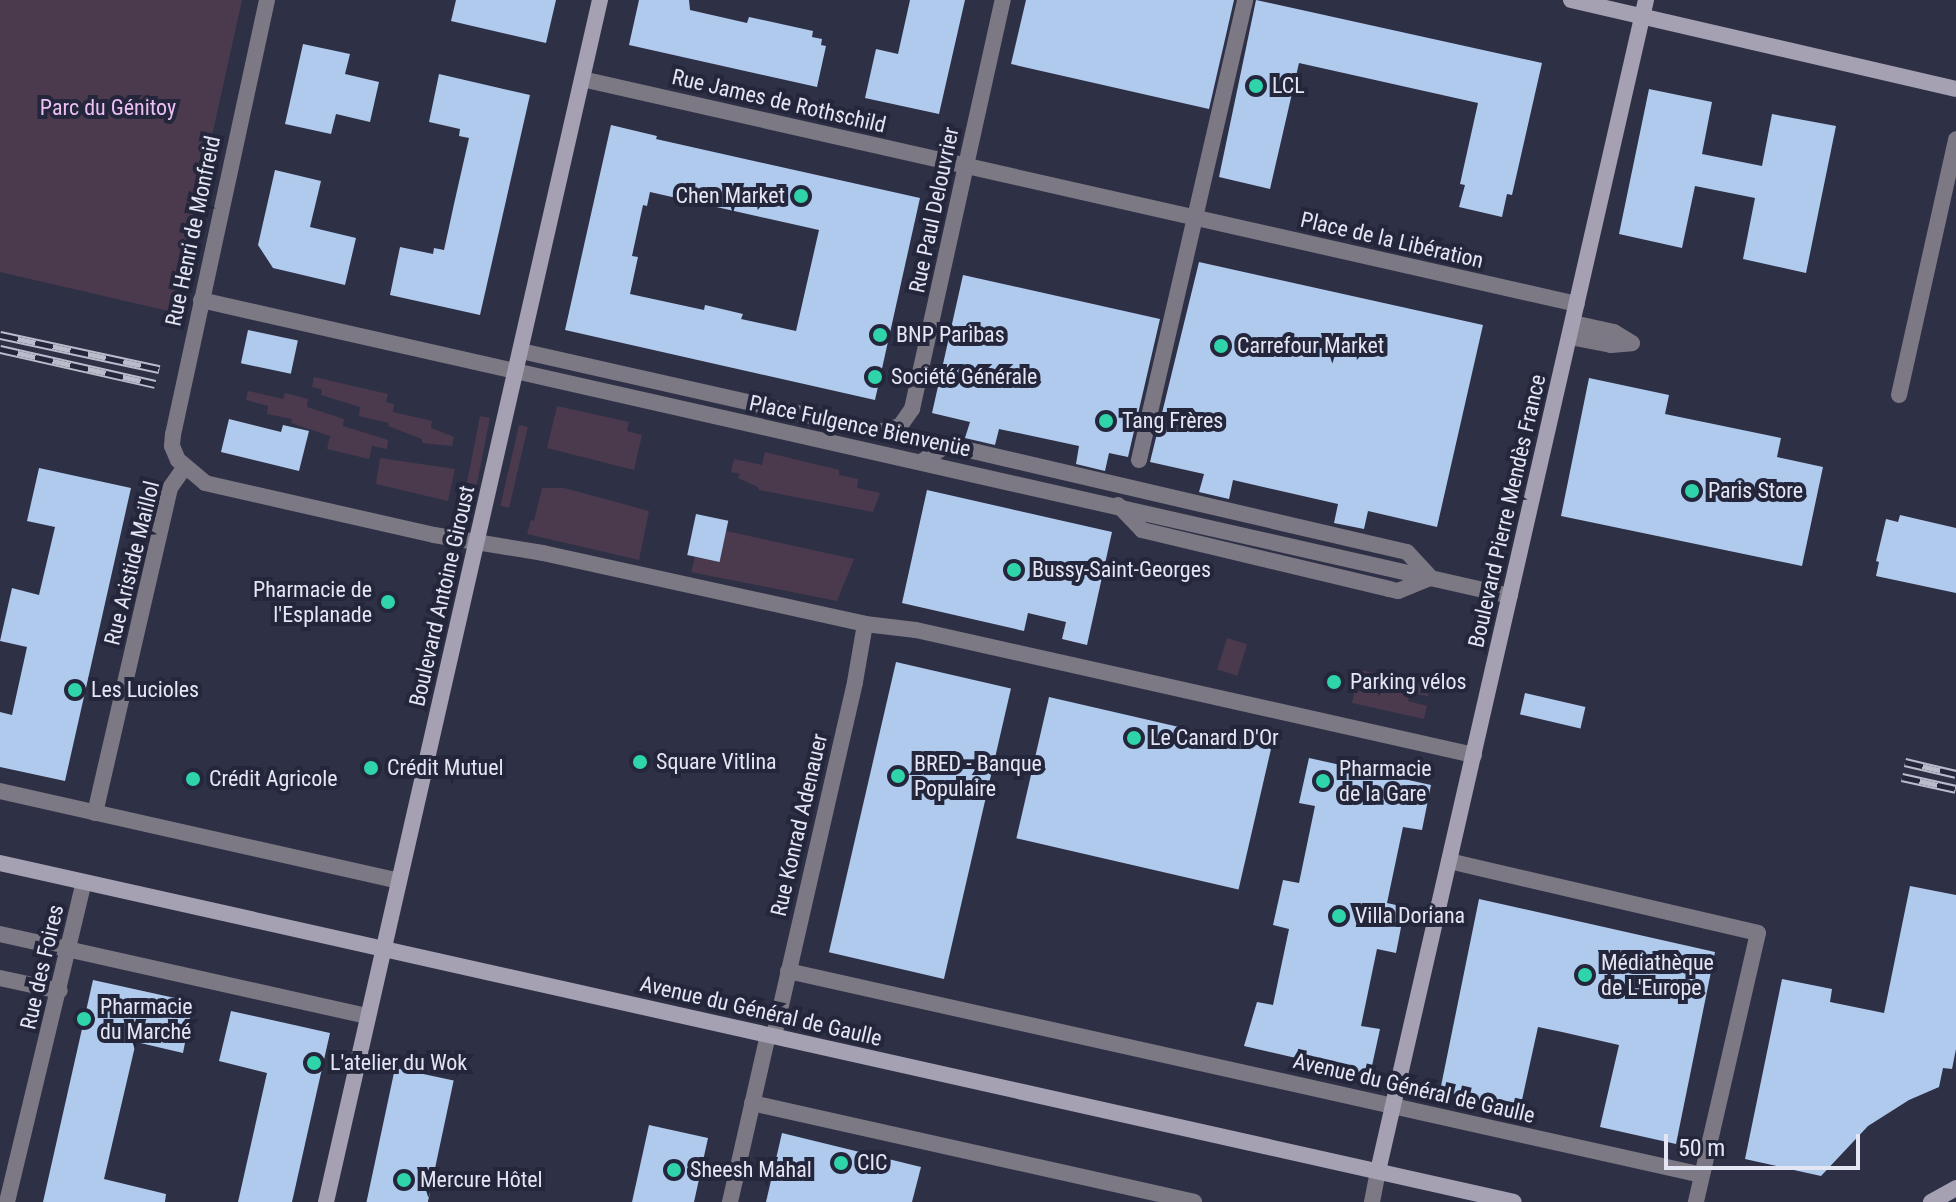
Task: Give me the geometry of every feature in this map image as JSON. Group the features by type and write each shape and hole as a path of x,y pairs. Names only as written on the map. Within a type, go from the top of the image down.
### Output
{"street":[{"name":"Rue Henri de Monfreid","path":"184,468 174,454 173,437 267,0"},
{"name":"Boulevard Antoine Giroust","path":"326,1202 600,0"},
{"name":"Rue Paul Delouvrier","path":"900,426 912,409 1003,0"},
{"path":"1139,460 1198,218 1245,0"},
{"path":"1571,0 1644,8 1956,89"},
{"name":"Boulevard Pierre Mendès France","path":"1378,1171 1644,8"},
{"name":"Rue James de Rothschild","path":"582,79 1198,218"},
{"path":"1899,395 1956,139"},
{"name":"Place de la Libération","path":"1198,218 1577,304"},
{"name":"Place Fulgence Bienvenüe","path":"201,300 516,373 1118,505 1142,530 1389,589 1398,591 1431,578"},
{"name":"Place Fulgence Bienvenüe","path":"521,351 879,432 900,426"},
{"path":"921,462 947,445 1407,552 1431,578 1510,596"},
{"path":"184,468 205,483 245,495 434,535 477,540 865,624 916,630 1474,755"},
{"name":"Rue Aristide Maillol","path":"95,813 170,488 184,468"},
{"name":"Rue Konrad Adenauer","path":"730,1202 752,1103 788,971 855,682 865,624"},
{"path":"0,791 399,881"},
{"path":"1449,861 1758,933 1696,1202"},
{"name":"Avenue du Général de Gaulle","path":"0,863 1514,1202"},
{"name":"Rue des Foires","path":"7,1202 84,882"},
{"path":"0,934 368,1016"},
{"name":"Avenue du Général de Gaulle","path":"788,971 1702,1175"},
{"path":"0,978 60,991"},
{"path":"752,1103 1194,1202"},
{"path":"1372,1202 1378,1171"},
{"path":"1931,1202 1956,1188"}],"green space":[{"name":"Parc du Génitoy","path":"0,0 242,0 173,312 0,272"},
{"path":"314,377 388,394 386,402 394,404 393,412 432,421 431,428 454,437 452,446 422,443 422,439 388,426 389,423 359,416 360,407 321,395 322,389 312,387"},
{"path":"248,391 283,399 285,393 308,399 307,407 344,419 343,426 388,440 387,449 372,446 369,459 327,449 330,436 291,423 292,419 267,414 268,406 246,400"},
{"path":"557,406 629,422 627,431 642,435 634,470 547,448"},
{"path":"480,416 490,418 474,499 464,497"},
{"path":"519,425 528,427 509,508 500,506"},
{"path":"765,452 839,470 839,475 858,479 857,488 880,493 873,512 759,490 738,478 740,474 731,472 734,459 762,465"},
{"path":"380,458 455,469 448,501 376,484"},
{"path":"542,488 564,488 649,511 639,560 527,534 531,520 534,521"},
{"path":"726,531 854,559 837,601 691,572 695,557 719,562"},
{"path":"1227,638 1247,644 1237,676 1217,670"},
{"path":"1360,670 1431,685 1428,696 1411,693 1408,701 1427,706 1424,719 1352,703 1355,690 1368,693 1370,683 1358,680"}],"building":[{"path":"456,0 556,0 546,43 451,21"},
{"path":"639,0 689,0 690,10 747,23 749,17 813,31 812,37 822,39 821,45 826,46 817,87 629,45"},
{"path":"910,0 965,0 939,114 865,98 876,49 898,54"},
{"path":"1026,0 1234,0 1209,109 1011,64"},
{"path":"1256,0 1542,63 1512,195 1507,194 1502,217 1459,207 1465,185 1460,184 1478,103 1299,63 1270,189 1219,177"},
{"path":"303,44 350,54 345,74 379,82 370,122 336,114 331,134 285,124"},
{"path":"439,74 530,95 480,315 390,295 400,247 433,254 434,248 444,250 469,138 459,136 460,129 429,122"},
{"path":"1649,89 1712,102 1702,154 1762,166 1772,114 1836,126 1806,273 1743,259 1755,198 1695,186 1682,248 1619,234"},
{"path":"611,125 657,136 656,139 920,198 875,400 565,330","holes":["650,192 819,230 796,331 741,319 743,314 705,305 704,310 630,294 638,257 632,256 643,205 647,206"]},
{"path":"275,170 321,181 310,227 356,238 345,285 273,268 258,245"},
{"path":"1199,262 1483,325 1437,527 1368,511 1364,529 1334,523 1338,504 1233,480 1229,499 1199,492 1204,474 1150,462"},
{"path":"963,275 1160,319 1128,457 1109,453 1105,471 1076,464 1079,446 999,429 995,445 965,438 970,422 932,413"},
{"path":"248,330 298,341 291,374 241,363"},
{"name":"Paris Store","path":"1589,378 1669,395 1665,414 1781,438 1777,457 1823,467 1802,566 1561,516"},
{"path":"229,419 281,432 283,425 309,431 299,471 221,452"},
{"path":"39,468 131,488 65,781 0,767 0,712 12,715 27,647 0,641 12,588 39,595 55,527 27,521"},
{"path":"927,490 1112,532 1087,645 1062,639 1066,622 1028,613 1024,631 902,603"},
{"path":"696,514 728,521 720,562 687,555"},
{"path":"1900,515 1956,528 1956,593 1876,576 1879,562 1876,561 1886,519 1898,522"},
{"path":"896,662 1011,689 944,979 829,952"},
{"path":"1525,693 1585,707 1580,728 1520,714"},
{"path":"1049,697 1271,748 1239,890 1016,838"},
{"name":"Villa Doriana","path":"1309,758 1431,785 1422,830 1403,827 1387,903 1405,907 1396,953 1377,949 1361,1026 1380,1029 1370,1075 1244,1046 1257,1002 1273,1005 1289,929 1273,925 1283,880 1299,883 1315,806 1299,803"},
{"path":"1910,886 1956,895 1956,1049 1952,1069 1943,1068 1939,1087 1909,1100 1868,1126 1821,1176 1745,1159 1782,979 1832,989 1830,1002 1884,1013"},
{"path":"1479,899 1715,952 1676,1144 1600,1127 1619,1045 1562,1032 1538,1027 1520,1109 1440,1091"},
{"path":"93,980 193,1002 183,1053 136,1042 104,1179 166,1194 165,1202 43,1202"},
{"path":"231,1011 330,1033 292,1202 238,1202 267,1073 219,1061"},
{"path":"395,1068 454,1080 428,1202 367,1202"},
{"path":"649,1125 708,1138 694,1202 632,1202"},
{"path":"782,1133 921,1167 912,1202 766,1202"}],"railway":[{"path":"0,335 159,369"},
{"path":"0,349 155,384"},
{"path":"1905,762 1956,774"},
{"path":"1902,777 1956,789"}],"place":[{"name":"LCL","path":"1256,86"},
{"name":"Chen Market","path":"801,196"},
{"name":"BNP Paribas","path":"880,335"},
{"name":"Carrefour Market","path":"1221,346"},
{"name":"Société Générale","path":"875,377"},
{"name":"Tang Frères","path":"1106,421"},
{"name":"Paris Store","path":"1692,491"},
{"name":"Bussy-Saint-Georges","path":"1014,570"},
{"name":"Pharmacie de l'Esplanade","path":"388,602"},
{"name":"Parking vélos","path":"1334,682"},
{"name":"Les Lucioles","path":"75,690"},
{"name":"Le Canard D'Or","path":"1134,738"},
{"name":"Square Vitlina","path":"640,762"},
{"name":"Crédit Mutuel","path":"371,768"},
{"name":"BRED - Banque Populaire","path":"898,776"},
{"name":"Crédit Agricole","path":"193,779"},
{"name":"Pharmacie de la Gare","path":"1323,781"},
{"name":"Villa Doriana","path":"1339,916"},
{"name":"Médiathèque de L'Europe","path":"1585,975"},
{"name":"Pharmacie du Marché","path":"84,1019"},
{"name":"L'atelier du Wok","path":"314,1063"},
{"name":"CIC","path":"841,1163"},
{"name":"Sheesh Mahal","path":"674,1170"},
{"name":"Mercure Hôtel","path":"404,1180"}]}
